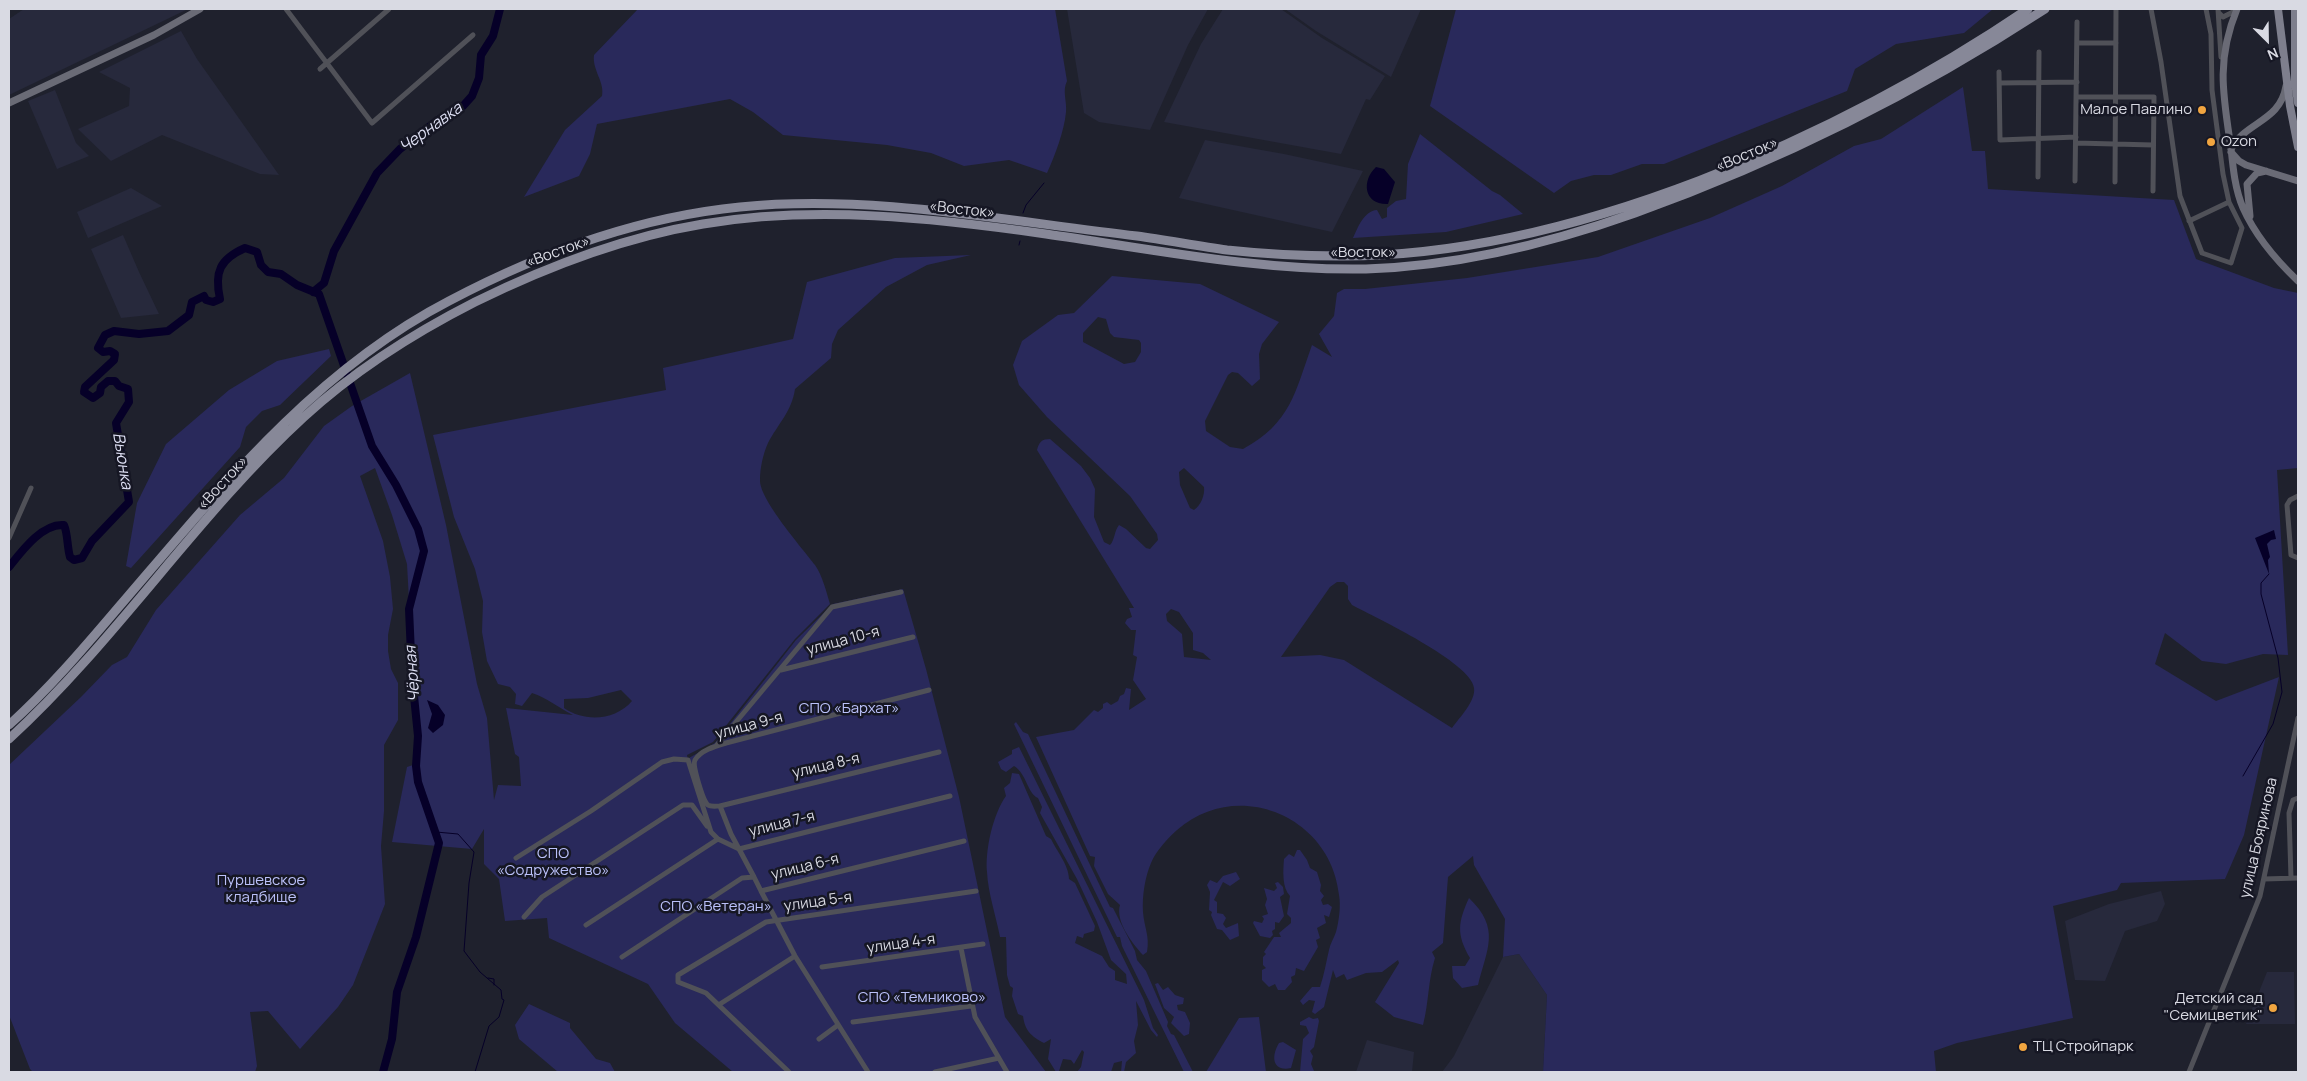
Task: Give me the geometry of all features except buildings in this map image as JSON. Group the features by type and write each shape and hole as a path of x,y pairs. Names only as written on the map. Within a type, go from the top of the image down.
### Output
{"highway":[{"name":"«Восток»","path":"9,725 37,698 89,641 257,449 313,394 383,340 450,300 542,259 607,236 693,214 738,208 828,204 930,210 1225,250 1284,255 1380,255 1444,248 1518,236 1643,200 1763,153 1884,96 1932,70 2028,9"},
{"name":"«Восток»","path":"9,739 68,682 250,473 300,420 364,369 423,330 528,278 610,248 701,224 821,215 926,219 967,223 1218,259 1360,269 1448,262 1506,250 1596,227 1681,197 1768,161 1934,78 1978,53 2045,9"}],"main road":[{"path":"9,103 154,35 200,9"},
{"path":"2237,9 2228,32 2222,80 2237,189 2250,222 2282,264 2298,281"},
{"path":"2278,9 2290,106 2298,147"},
{"path":"2295,9 2295,82 2298,104"},
{"path":"2231,151 2242,134 2276,109 2284,95 2287,78"},
{"path":"2231,151 2238,161 2246,165 2271,171 2298,181"},
{"path":"2250,222 2247,184 2257,173 2271,171"}],"street":[{"path":"286,9 372,123 473,35"},
{"path":"320,69 327,65 389,9"},
{"path":"2115,182 2116,9"},
{"path":"2151,9 2160,53 2180,196 2202,252 2231,263 2242,228 2229,202 2218,136 2212,90 2211,34 2206,9"},
{"path":"2218,11 2223,17 2228,16 2237,9"},
{"path":"2218,11 2222,40 2222,80"},
{"path":"2075,181 2077,22"},
{"path":"2077,43 2116,43"},
{"path":"2038,177 2039,52"},
{"path":"1999,72 2000,140 2038,138 2153,145"},
{"path":"2000,83 2077,82"},
{"path":"2077,97 2154,97 2153,191"},
{"path":"2218,136 2228,134"},
{"path":"2189,221 2229,202"},
{"path":"9,538 31,488"},
{"path":"2298,496 2290,500 2287,506 2291,555 2298,558"},
{"path":"716,746 832,607 901,592"},
{"name":"улица 10-я","path":"781,670 912,637"},
{"name":"улица 9-я","path":"720,806 712,806 705,801 694,761 702,753 716,746 929,690"},
{"name":"улица Бояринова","path":"2189,1072 2239,953 2260,896 2298,718"},
{"name":"улица 8-я","path":"720,806 939,752"},
{"path":"516,858 591,811 662,762 674,759 688,760 711,832"},
{"name":"улица 7-я","path":"524,916 542,897 683,805 692,805 718,839 739,849 950,796"},
{"path":"2291,878 2290,813 2293,800 2298,798"},
{"path":"720,806 754,878"},
{"path":"586,924 718,839"},
{"name":"улица 6-я","path":"622,957 736,881 748,876 754,878 761,891 964,841"},
{"path":"2264,879 2298,878"},
{"path":"761,891 795,956 868,1072"},
{"name":"улица 5-я","path":"720,1004 706,993 678,982 678,975 759,924 976,892"},
{"name":"улица 4-я","path":"822,967 983,944"},
{"path":"961,948 971,1006 978,1026 1007,1072"},
{"path":"789,1072 720,1004 795,956"},
{"path":"853,1022 971,1006"},
{"path":"819,1039 838,1025"},
{"path":"935,1072 999,1058"}],"shaded area":[{"path":"24,9 188,9 9,95 9,19"},
{"path":"1067,9 1208,9 1188,45 1150,130 1099,122 1084,113"},
{"path":"1223,9 1281,9 1322,38 1385,76 1370,100 1366,99 1341,154 1164,122 1201,44"},
{"path":"1285,9 1421,9 1391,77 1316,31"},
{"path":"181,31 197,59 279,175 260,174 162,135 111,161 78,129 129,106 130,88 99,72"},
{"path":"55,90 76,143 89,156 57,169 28,101"},
{"path":"1205,140 1363,171 1332,232 1179,198"},
{"path":"1376,167 1384,169 1395,182 1388,204 1374,201 1367,191 1368,179"},
{"path":"131,188 162,206 88,238 77,212"},
{"path":"123,235 159,314 121,318 91,249"},
{"path":"2274,530 2276,539 2271,540 2267,544 2270,557 2268,560 2269,574 2255,538"},
{"path":"427,700 438,705 445,715 443,725 433,733 428,728 432,714"},
{"path":"2161,891 2165,904 2157,921 2125,931 2105,981 2075,980 2065,921 2109,904"},
{"path":"1519,954 1547,995 1543,1072 1442,1072 1454,1056 1503,957"},
{"name":"Детский сад \"Семицветик\"","path":"2267,972 2294,972 2295,1024 2246,1024"},
{"path":"1367,1040 1414,1052 1412,1072 1356,1072"}],"green space":[{"path":"638,9 1055,9 1067,81 1065,120 1056,151 1047,173 1009,160 964,166 931,153 887,145 783,135 753,112 730,99 597,124 590,154 579,176 524,197 565,130 602,96 602,86 595,66 594,55"},
{"path":"1456,9 1993,9 1964,33 1896,44 1855,69 1847,91 1664,164 1642,164 1611,175 1594,175 1571,181 1554,193 1430,106"},
{"path":"1963,87 1972,151 1985,151 1988,189 2174,200 2196,259 2274,288 2298,293 2298,468 2277,470 2288,655 2263,654 2226,664 2202,661 2165,633 2155,664 2216,701 2279,677 2244,835 2225,879 2121,883 2117,890 2053,906 2073,1018 1957,1043 1934,1051 1936,1072 1543,1072 1547,995 1519,954 1503,957 1505,919 1474,865 1473,856 1448,877 1443,943 1432,952 1435,958 1423,1025 1394,1017 1375,1002 1399,963 1398,960 1382,972 1366,973 1347,980 1344,974 1336,978 1333,970 1324,1007 1315,1014 1312,1012 1315,1001 1309,1000 1303,1005 1300,1001 1312,987 1320,987 1337,928 1340,899 1332,867 1319,844 1300,826 1278,813 1253,806 1226,807 1201,814 1177,830 1159,850 1151,863 1144,887 1143,912 1148,946 1147,952 1143,955 1122,925 1119,911 1120,905 1108,894 1094,866 1095,857 1090,856 1036,737 1074,730 1094,710 1098,712 1103,708 1103,704 1107,702 1111,705 1118,701 1126,688 1131,689 1129,710 1146,699 1133,680 1137,657 1133,655 1136,630 1131,630 1125,623 1127,619 1132,617 1129,608 1134,608 1037,450 1040,443 1043,440 1050,439 1081,466 1090,478 1095,489 1094,517 1104,542 1110,545 1119,525 1146,548 1150,549 1158,540 1157,534 1130,496 1047,417 1019,385 1013,365 1022,341 1058,315 1074,313 1112,276 1200,284 1279,322 1262,344 1259,354 1260,379 1252,386 1238,373 1232,372 1228,375 1205,421 1206,431 1230,447 1243,449 1272,428 1289,405 1312,345 1332,357 1319,334 1334,316 1337,293 1344,289 1365,289 1467,278 1598,257 1710,218 1782,186 1854,146 1881,139","holes":["1098,317 1106,319 1110,333 1114,337 1139,340 1141,352 1135,362 1124,364 1083,342 1083,333","1184,468 1204,487 1202,500 1194,510 1190,508 1180,485 1179,472","1337,582 1344,582 1348,586 1348,599 1352,605 1441,654 1469,678 1474,688 1474,693 1466,709 1452,728 1344,660 1320,655 1281,657 1330,587","1171,609 1179,612 1193,633 1193,650 1203,653 1211,660 1184,657 1182,634 1167,621 1166,614"]},
{"path":"1420,134 1523,214 1446,232 1353,238 1362,220 1368,213 1377,210 1382,219 1387,217 1387,208 1396,201 1406,199 1408,164"},
{"path":"971,255 927,265 886,287 838,330 832,344 831,358 795,389 788,411 766,447 761,466 760,480 766,499 818,570 830,604 795,639 713,742 687,755 688,760 690,760 689,758 715,743 796,640 833,604 903,589 959,797 1005,1017 1046,1072 733,1072 675,1023 648,984 549,938 547,918 505,921 499,879 484,864 484,829 472,849 392,842 407,767 416,764 417,710 410,670 411,636 407,564 375,468 360,476 383,541 390,577 393,609 388,635 388,651 391,669 398,683 398,720 384,745 384,811 381,846 385,904 353,985 338,1007 300,1049 268,1011 250,1012 257,1066 255,1072 33,1072 30,1069 9,1015 9,765 112,665 127,657 156,610 240,515 284,478 324,426 352,406 410,373 446,525 477,684 487,718 494,800 498,785 521,786 519,757 515,754 506,708 573,715 532,693 522,706 515,704 516,694 510,687 498,684 487,661 482,632 483,601 475,569 454,517 433,435 666,390 663,368 793,339 807,282 895,258","holes":["621,690 632,701 625,708 617,712 599,717 581,716 564,708 564,699 588,698"]},
{"path":"329,349 331,356 280,405 262,411 246,427 240,447 131,568 126,566 137,503 166,444 229,390 277,361"},
{"path":"1016,722 1023,732 1028,734 1110,907 1113,908 1135,951 1137,960 1146,971 1168,1022 1167,1026 1171,1034 1174,1035 1193,1072 1184,1072 1122,946 1120,937 1117,937 1014,724"},
{"path":"1019,747 1144,1000 1153,1028 1158,1035 1157,1037 1151,1030 1136,1001 1138,1025 1134,1041 1136,1053 1126,1062 1124,1072 1121,1072 1122,1061 1114,1063 1111,1072 1077,1072 1081,1067 1084,1052 1082,1050 1074,1064 1071,1060 1063,1059 1059,1071 1056,1072 1048,1059 1051,1039 1044,1043 1029,1032 1025,1026 1023,1016 1018,1014 1012,996 1013,988 1010,986 1007,975 1006,937 1000,937 989,888 987,853 997,812 1006,796 1004,788 1010,783 1012,773 1019,774 1046,836 1051,839 1062,858 1067,868 1069,879 1075,883 1095,926 1094,931 1084,934 1083,938 1077,936 1075,943 1102,956 1109,967 1115,971 1115,980 1127,984 1126,974 1111,960 1097,922 1077,879 1040,813 1042,807 1038,798 1031,792 1018,769 1014,766 1006,772 1001,769 998,762 1012,754 1012,750"},
{"path":"1297,850 1300,850 1310,868 1317,872 1321,885 1320,891 1324,896 1321,900 1323,905 1328,904 1332,907 1329,917 1324,915 1326,923 1317,928 1320,938 1316,940 1318,947 1304,971 1296,968 1295,975 1291,977 1292,982 1285,990 1278,990 1275,984 1269,987 1262,980 1262,970 1266,968 1263,965 1263,957 1266,954 1264,952 1274,937 1281,937 1279,933 1291,923 1291,918 1287,914 1290,896 1284,884 1284,859 1289,854 1294,857"},
{"path":"1236,872 1240,879 1230,886 1223,882 1214,900 1217,902 1217,913 1223,914 1226,918 1223,924 1226,928 1238,923 1239,936 1230,940 1222,930 1217,929 1211,915 1212,912 1209,910 1210,892 1207,885 1210,880 1217,883 1223,876"},
{"path":"1278,882 1283,887 1284,894 1280,897 1284,916 1279,923 1275,922 1275,929 1272,931 1273,935 1270,938 1260,936 1253,923 1254,921 1262,923 1264,919 1262,916 1268,914 1265,905 1267,899 1264,888 1274,891 1277,888 1275,883"},
{"path":"1469,898 1485,919 1489,939 1478,985 1462,988 1453,978 1452,966 1465,966 1470,958 1462,942 1460,928"},
{"path":"1158,983 1163,990 1168,987 1175,995 1184,998 1183,1004 1177,1005 1178,1010 1185,1012 1190,1023 1189,1034 1184,1036 1171,1023 1174,1017 1164,1008 1155,984"},
{"path":"529,1004 570,1023 570,1028 596,1059 610,1063 615,1072 558,1072 519,1039 515,1025"},
{"path":"1259,1017 1266,1072 1206,1072 1239,1018"},
{"path":"1309,1017 1313,1019 1318,1018 1319,1021 1314,1047 1310,1051 1313,1056 1311,1064 1314,1071 1300,1072 1303,1039 1309,1033 1306,1026 1300,1025 1300,1022"},
{"path":"1283,1042 1296,1050 1291,1068 1280,1068 1275,1062 1276,1048 1279,1043"}],"waterway":[{"name":"Чернавка","path":"313,292 324,283 334,251 377,173 400,149 438,120 463,106 472,96 479,78 481,55 493,36 500,9"},
{"path":"1023,213 1026,205 1044,183"},
{"path":"1019,245 1020,241"},
{"name":"Чёрная","path":"9,567 40,533 56,526 64,525 70,557 74,560 82,558 92,541 129,502 116,423 129,402 128,389 119,386 115,381 108,381 101,387 100,393 93,398 84,392 85,387 114,360 115,354 110,351 103,352 98,348 105,335 114,331 139,334 168,331 189,315 192,302 204,296 206,300 213,302 220,299 218,281 221,268 230,257 245,248 257,252 261,265 268,272 281,274 297,285 319,294 372,446 396,485 418,529 424,551 409,609 412,676 418,736 416,766 418,782 439,843 416,937 397,992 392,1039 383,1072"},
{"path":"2243,776 2273,724 2282,692 2278,658 2261,594 2261,583 2269,574"},
{"path":"436,832 458,834 474,852 469,883 464,951 480,972 501,990 502,999 504,1000 499,1017 489,1026 475,1072"},
{"path":"488,978 494,979 494,985"}],"place":[{"name":"Малое Павлино","path":"2202,110"},
{"name":"Ozon","path":"2211,142"},
{"name":"Детский сад \"Семицветик\"","path":"2273,1008"},
{"name":"ТЦ Стройпарк","path":"2023,1047"}],"water label":[{"name":"Вьюнка","path":"122,461"}],"park label":[{"name":"СПО «Бархат»","path":"849,709"},
{"name":"СПО «Содружество»","path":"553,862"},
{"name":"Пуршевское кладбище","path":"261,890"},
{"name":"СПО «Ветеран»","path":"716,907"},
{"name":"СПО «Темниково»","path":"922,998"}]}
